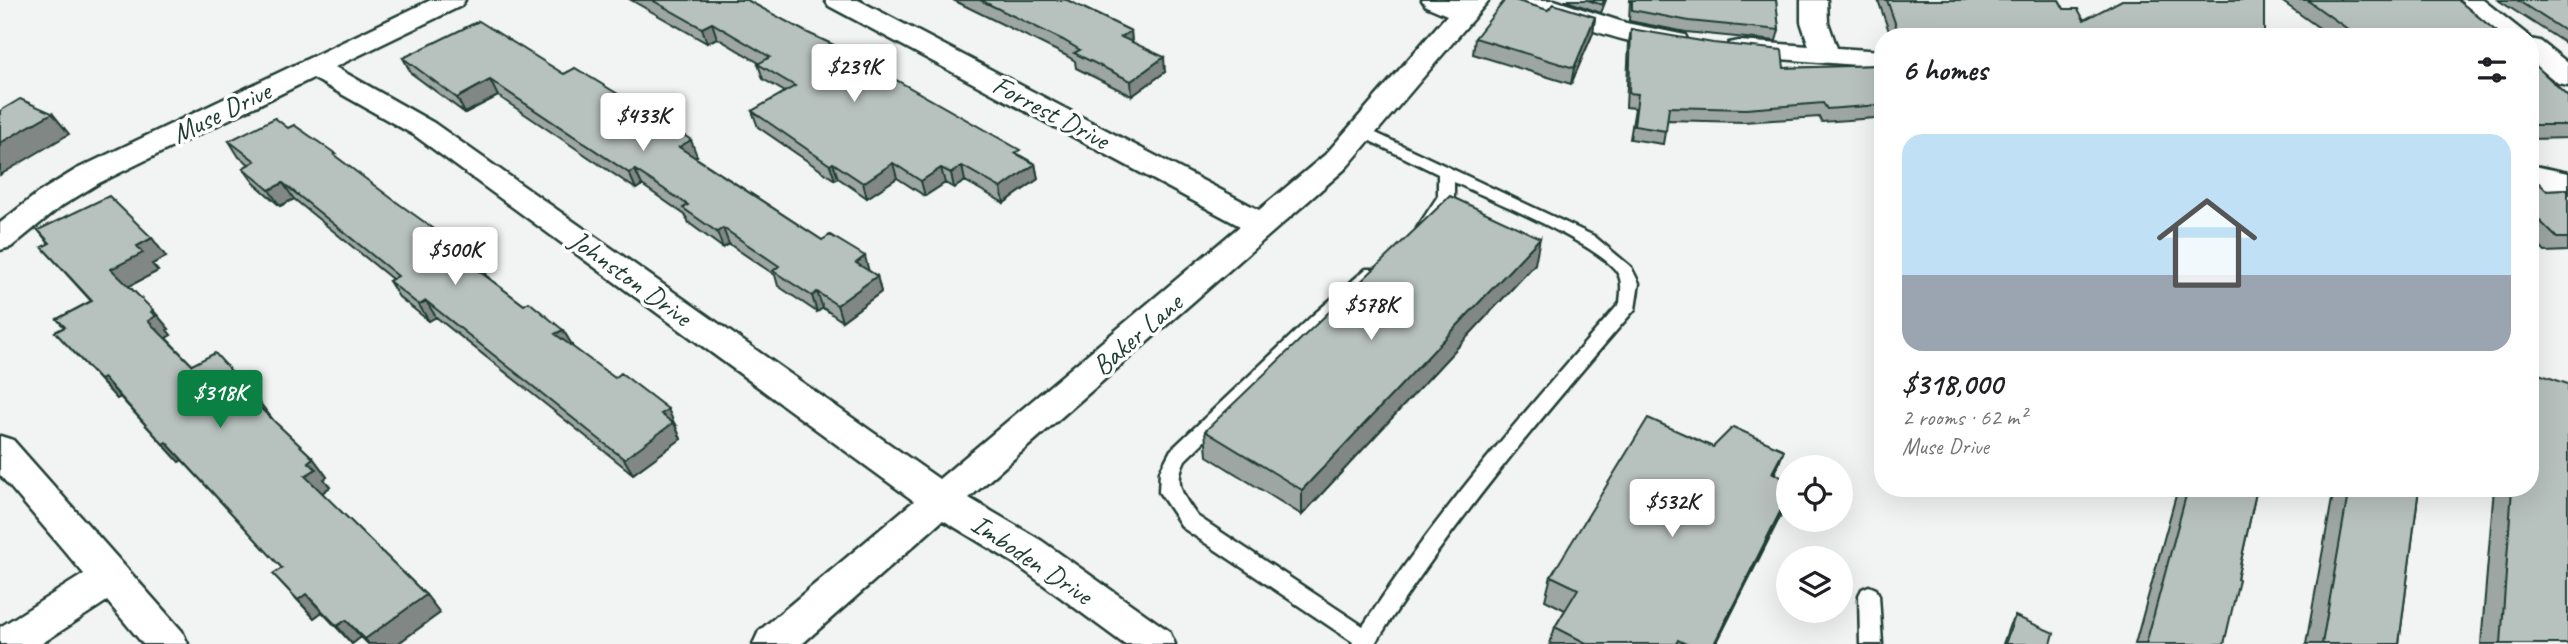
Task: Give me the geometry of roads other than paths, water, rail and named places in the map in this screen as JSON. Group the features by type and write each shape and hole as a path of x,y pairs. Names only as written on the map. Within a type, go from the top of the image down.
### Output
{"street":[{"name":"Muse Drive","path":"0,239 49,200 88,176 452,0"},
{"name":"Forrest Drive","path":"838,0 1263,225"},
{"path":"1434,0 1470,6"},
{"path":"1528,0 1620,30 1702,44 1874,59"},
{"path":"1814,0 1817,34 1827,56"},
{"path":"2466,0 2504,28"},
{"name":"Baker Lane","path":"774,644 1336,161 1470,6"},
{"path":"2539,54 2568,77"},
{"name":"Johnston Drive","path":"314,67 424,129 942,501"},
{"path":"2539,177 2568,183"},
{"path":"0,450 168,644"},
{"name":"Imboden Drive","path":"942,501 1028,552 1155,644"},
{"path":"7,644 110,578"}],"lane":[{"path":"1363,132 1588,240 1623,267 1630,283 1629,305 1512,436 1395,592 1365,641 1190,522 1169,492 1168,484 1170,471 1186,446 1318,320 1387,260"},
{"path":"1406,243 1426,226 1446,196 1446,171"},
{"path":"1869,595 1871,644"}]}
